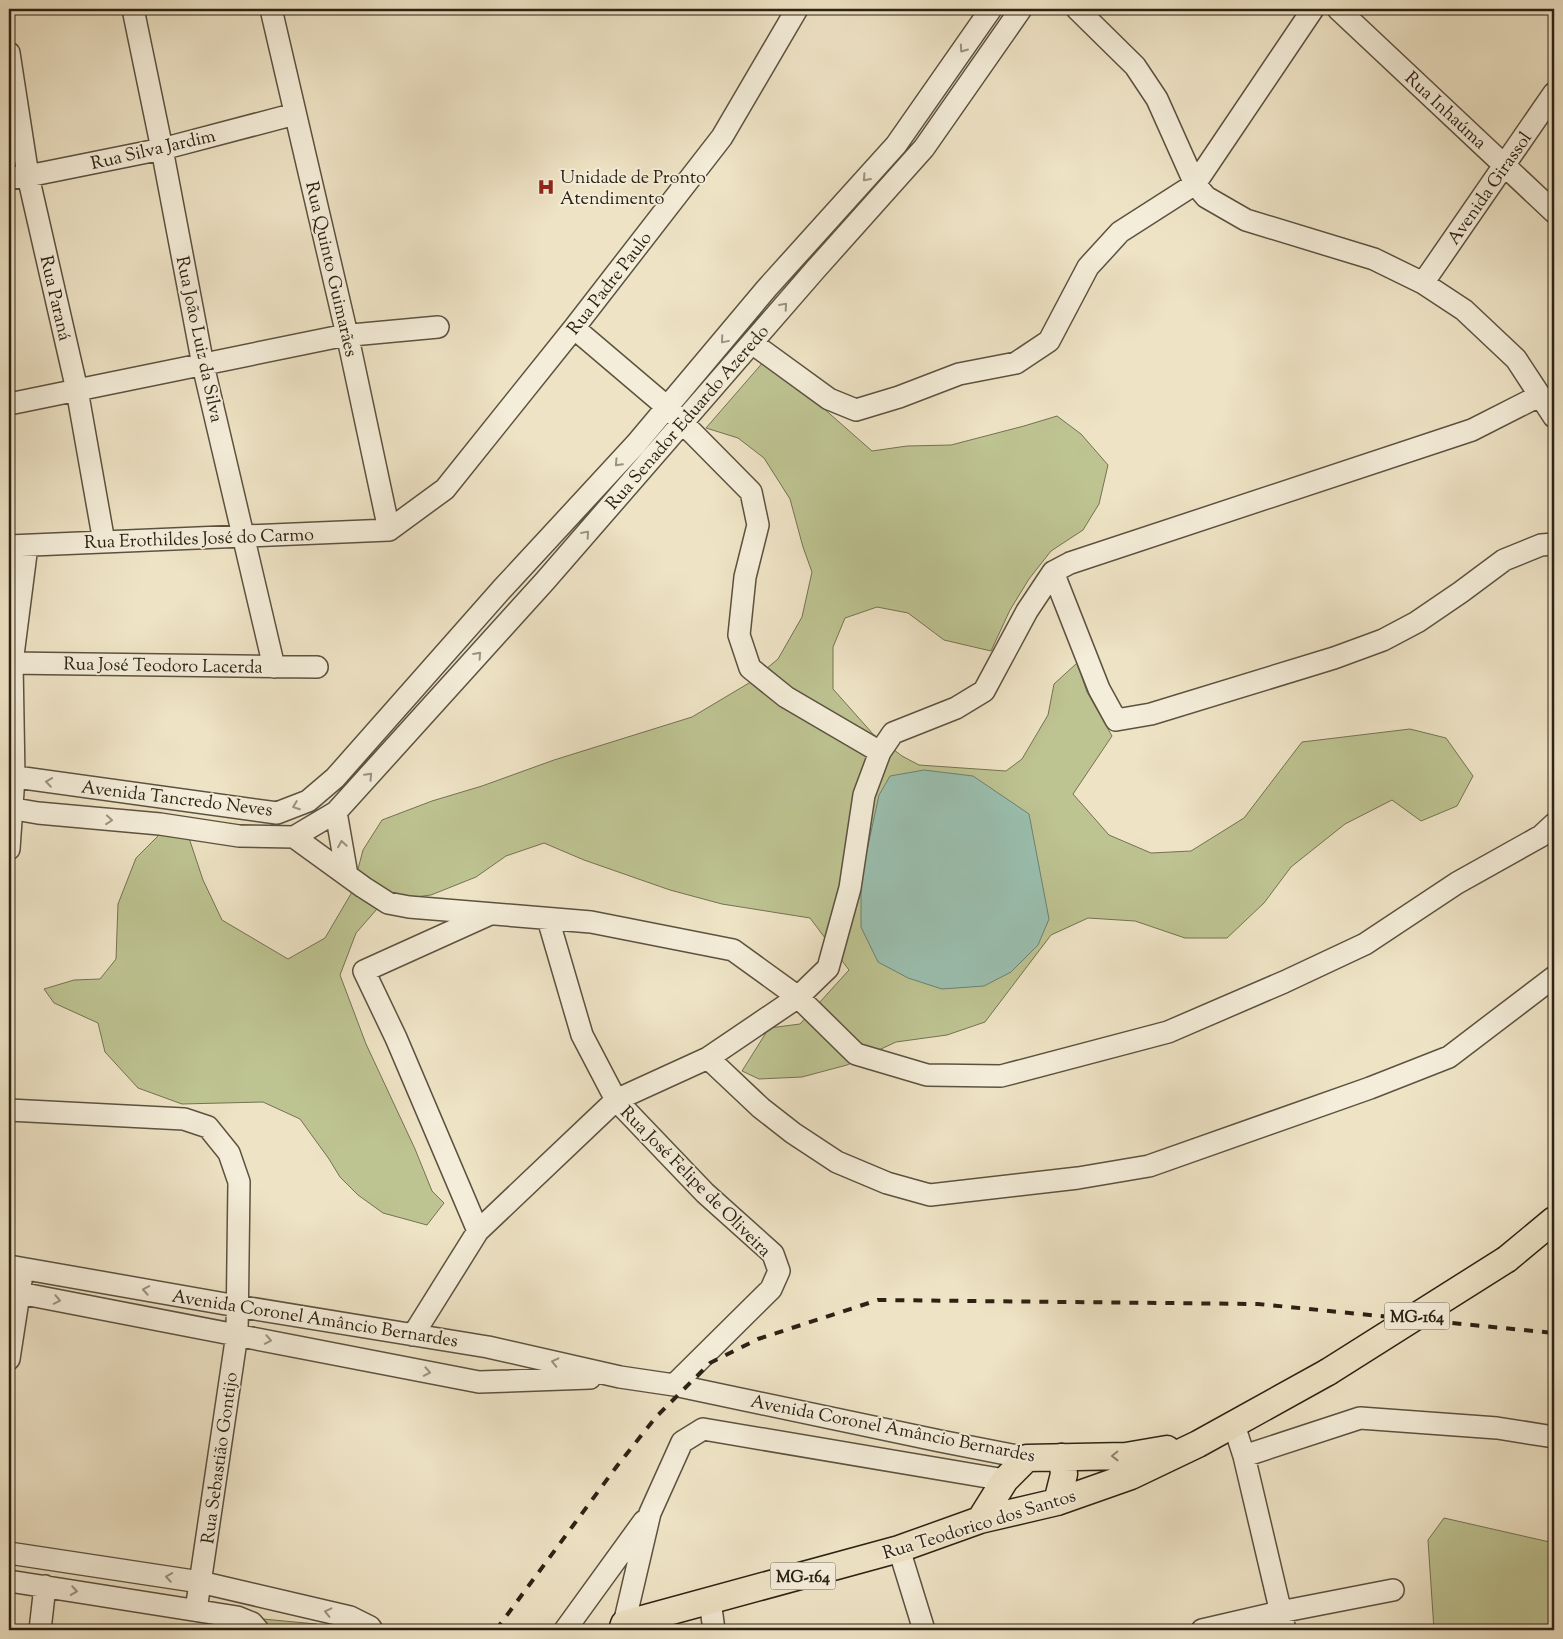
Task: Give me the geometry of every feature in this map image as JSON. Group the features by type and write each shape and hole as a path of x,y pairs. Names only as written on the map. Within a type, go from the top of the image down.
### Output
{"main road":[{"name":"MG-164","path":"1198,1444 1328,1372 1507,1259 1554,1220"},
{"name":"Avenida Coronel Amâncio Bernardes","path":"1027,1458 1126,1456 1198,1444"},
{"name":"Rua Teodorico dos Santos","path":"623,1627 899,1549 980,1520 1057,1502 1131,1476 1198,1444"},
{"path":"1057,1502 1064,1474 1062,1457"},
{"path":"980,1520 1005,1480 1027,1458"}],"street":[{"name":"Rua João Luiz da Silva","path":"133,9 203,365 274,667"},
{"name":"Rua Quinto Guimarães","path":"271,9 347,336 389,530"},
{"name":"Rua Padre Paulo","path":"389,530 445,489 574,328 722,137 797,9"},
{"name":"Rua Senador Eduardo Azeredo","path":"335,778 502,589 629,451 767,288 896,145 991,9"},
{"name":"Rua Senador Eduardo Azeredo","path":"336,812 545,581 924,148 1021,9"},
{"path":"1030,9 1035,9"},
{"path":"1077,9 1135,66 1157,99 1195,184 1206,197 1246,220 1374,259 1423,283 1464,310 1516,359 1554,417"},
{"path":"752,343 829,399 856,410 899,397 959,374 1016,363 1049,341 1088,267 1120,232 1195,184 1313,9"},
{"name":"Rua Inhaúma","path":"1338,9 1554,212"},
{"name":"Rua Paraná","path":"9,53 18,177 77,390 104,542"},
{"name":"Avenida Girassol","path":"1423,283 1554,93"},
{"name":"Rua Silva Jardim","path":"18,177 162,149 295,114"},
{"path":"838,209 856,224"},
{"path":"9,404 347,336 438,327"},
{"path":"574,328 667,407 751,492 758,525 745,577 739,635 750,668 786,697 880,752"},
{"path":"413,1335 478,1231 616,1100 708,1058 798,996 828,968 850,888 864,795 880,752 893,733 956,708 984,691 1027,611 1053,572 1080,560 1472,430 1539,396"},
{"name":"Rua Erothildes José do Carmo","path":"18,546 389,530"},
{"path":"1053,572 1099,688 1116,720 1151,714 1334,658 1383,640 1417,622 1504,560 1541,545 1554,544"},
{"path":"9,849 12,777 11,663 18,546"},
{"name":"Rua José Teodoro Lacerda","path":"11,663 317,667"},
{"name":"Avenida Tancredo Neves","path":"12,777 277,813 308,801 335,778"},
{"name":"Avenida Tancredo Neves","path":"10,808 38,813 160,824 239,836 294,837"},
{"path":"347,875 336,812 294,837 347,875 388,903 409,907 591,922 733,950 798,996 856,1054 927,1076 1001,1076 1168,1032 1284,982 1365,944 1457,883 1541,836 1554,824"},
{"path":"478,1231 396,1038 364,971 490,914"},
{"name":"Rua José Felipe de Oliveira","path":"548,918 582,1036 616,1100 705,1193 772,1254 779,1271 771,1289 674,1385"},
{"path":"708,1058 761,1108 793,1133 837,1162 887,1184 930,1194 1078,1178 1149,1166 1370,1088 1449,1057 1554,977"},
{"path":"9,1110 184,1120 208,1127 229,1153 239,1182 237,1306"},
{"path":"9,1359 16,1267"},
{"name":"Avenida Coronel Amâncio Bernardes","path":"16,1267 237,1306 488,1347 620,1377 674,1385 1027,1458"},
{"name":"Avenida Coronel Amâncio Bernardes","path":"14,1292 479,1382 620,1377"},
{"name":"Rua Sebastião Gontijo","path":"196,1610 237,1334 237,1306"},
{"path":"1244,1456 1360,1418 1496,1428 1554,1437"},
{"path":"1234,1425 1244,1456 1282,1621"},
{"name":"Avenida Coronel Amâncio Bernardes","path":"650,1513 682,1442 703,1429 1005,1480"},
{"path":"623,1627 650,1513"},
{"path":"565,1630 650,1513"},
{"path":"899,1549 924,1630"},
{"path":"9,1553 200,1582 350,1617 370,1627 372,1630"},
{"path":"9,1581 237,1617 252,1623 258,1630"},
{"path":"40,1630 45,1586"},
{"path":"1202,1630 1282,1621 1393,1590"},
{"path":"710,1601 714,1630"}],"shaded area":[{"path":"765,360 797,385 872,451 907,446 951,445 1057,416 1081,434 1108,465 1099,504 1083,530 1051,551 1029,579 1010,610 991,651 944,640 908,613 877,607 845,618 833,647 833,689 873,734 902,756 919,765 1006,771 1022,759 1048,715 1054,684 1077,663 1087,692 1112,736 1073,794 1109,835 1151,853 1191,851 1244,818 1302,742 1410,729 1446,738 1473,776 1457,806 1421,821 1392,800 1345,824 1291,867 1264,903 1227,938 1185,938 1135,921 1088,918 1051,935 985,1022 947,1035 896,1042 847,1065 802,1077 759,1079 742,1071 769,1028 800,1024 849,970 810,918 722,904 670,890 584,860 544,843 506,856 476,877 431,895 384,901 356,933 340,975 366,1044 415,1149 432,1191 444,1203 427,1225 383,1213 358,1195 340,1177 300,1119 263,1102 182,1104 138,1088 105,1052 98,1023 54,1003 44,989 74,980 100,979 116,959 118,904 136,858 160,834 189,838 203,880 222,920 288,959 325,938 352,892 363,850 382,820 554,760 692,717 749,683 778,659 802,617 812,572 790,499 764,458 738,438 706,428"},
{"path":"924,770 973,776 1029,814 1049,919 1038,945 1011,972 984,986 942,989 908,978 878,962 861,927 861,878 879,795 890,776"},
{"path":"1444,1518 1554,1543 1554,1630 1434,1630 1428,1540"},
{"path":"263,1619 316,1624 338,1630 260,1630"}],"railway":[{"path":"496,1630 617,1466 656,1417 710,1363 758,1339 878,1300 1258,1304 1554,1333"}],"place":[{"name":"Unidade de Pronto Atendimento","path":"546,187"}]}
